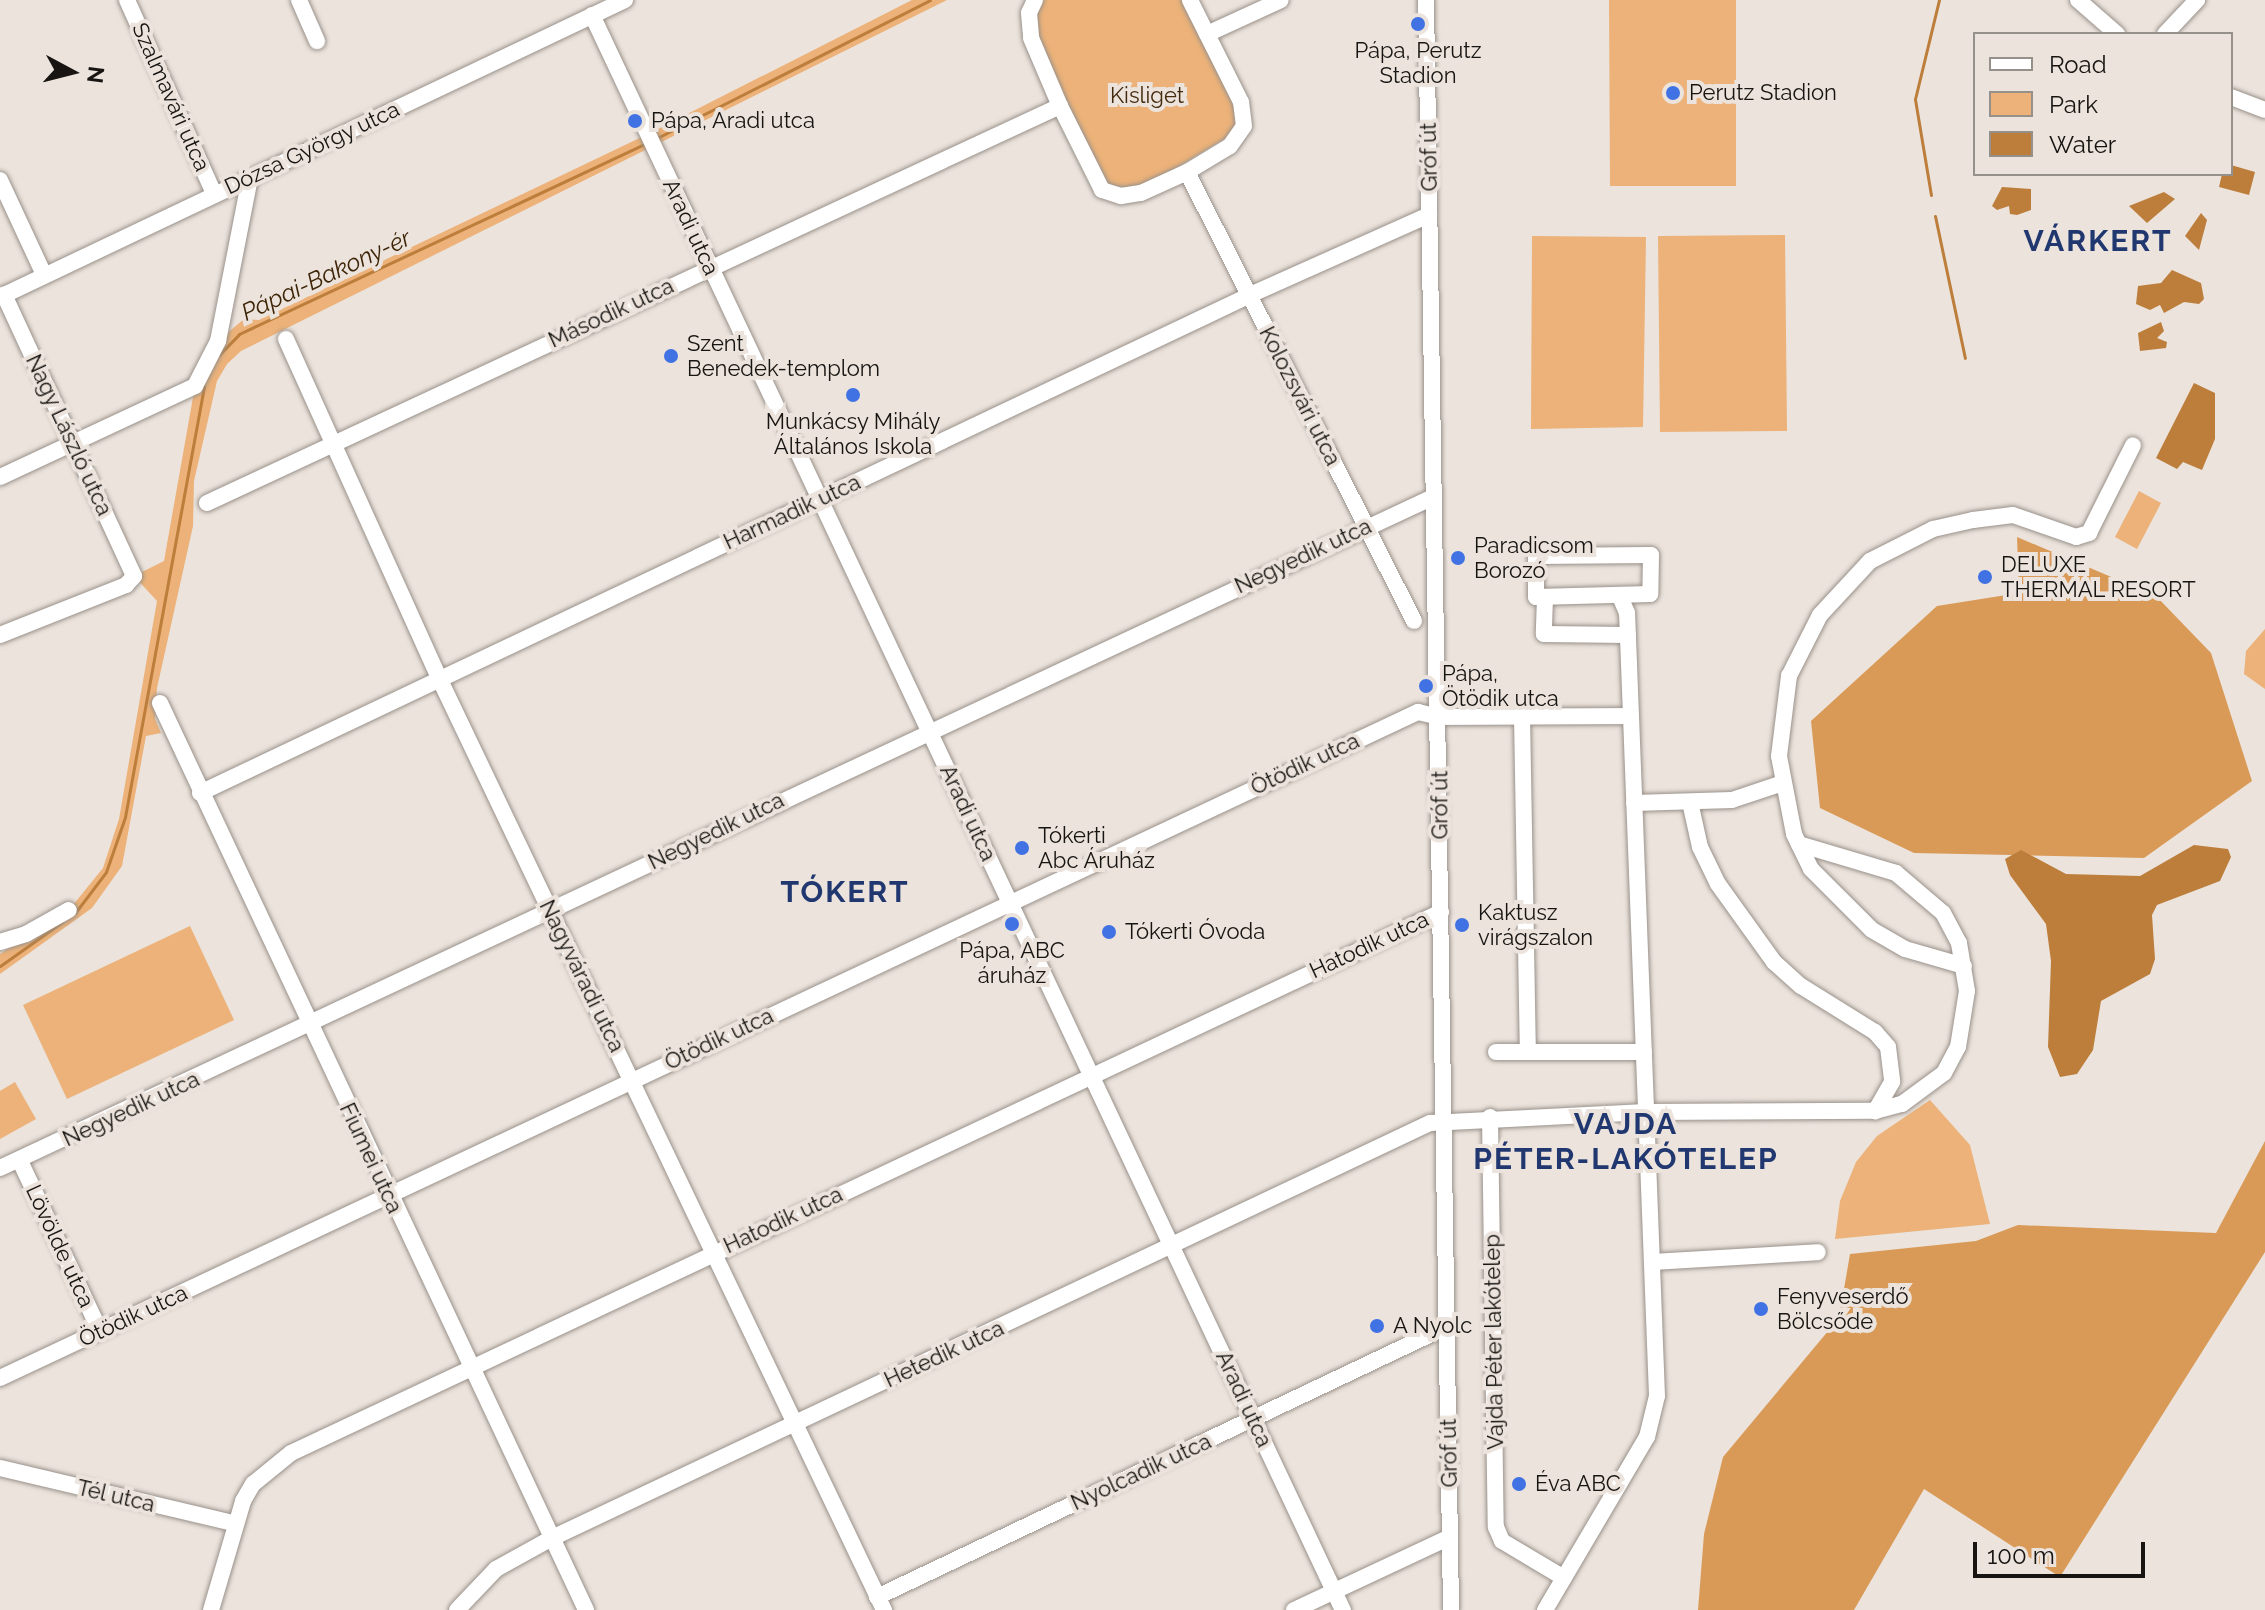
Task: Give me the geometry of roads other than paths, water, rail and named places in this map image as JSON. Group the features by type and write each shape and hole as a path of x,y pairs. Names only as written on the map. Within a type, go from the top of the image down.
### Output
{"street":[{"path":"299,0 317,41"},
{"name":"Dózsa György utca","path":"2,296 625,0"},
{"path":"1035,0 1029,13 1031,38 1060,106 1102,190 1121,196 1141,193 1187,172 1230,146 1244,126 1241,102 1190,0"},
{"path":"1207,34 1281,0"},
{"name":"Gróf út","path":"1426,0 1433,497 1440,717 1451,1610"},
{"path":"2078,0 2115,32"},
{"path":"2167,32 2197,0"},
{"name":"Szalmavári utca","path":"132,2 214,194"},
{"name":"Aradi utca","path":"592,15 1343,1610"},
{"path":"2233,98 2265,110"},
{"name":"Második utca","path":"207,503 710,266 1060,106"},
{"name":"Kolozsvári utca","path":"1187,172 1414,621"},
{"path":"0,477 195,386 218,341 250,178"},
{"path":"0,180 44,275"},
{"name":"Harmadik utca","path":"200,793 1250,295 1429,215"},
{"name":"Nagy László utca","path":"0,635 126,585 134,576 2,296"},
{"name":"Nagyváradi utca","path":"286,339 440,680 881,1603"},
{"path":"1964,966 1905,949 1871,929 1811,869 1799,844 1783,783 1781,715 1789,676 1807,636 1843,587 1888,549 1933,529 2013,515 2076,537 2089,533 2133,445"},
{"name":"Negyedik utca","path":"0,1168 550,911 928,729 1433,497"},
{"path":"1651,555 1650,594 1621,599 1536,597 1536,556 1651,555"},
{"path":"1545,598 1544,634 1628,635"},
{"path":"1545,1610 1655,1419 1652,1262 1628,635 1621,599"},
{"name":"Fiumei utca","path":"160,703 308,1025 586,1610"},
{"name":"Ötödik utca","path":"0,1378 1009,901 1418,712 1440,717"},
{"path":"1522,716 1528,1052"},
{"path":"1440,717 1631,716"},
{"path":"1634,803 1732,800 1783,783"},
{"path":"1690,802 1700,847 1718,884 1774,962 1801,986 1875,1032 1888,1047 1892,1082 1875,1111"},
{"path":"1445,1119 1646,1112 1875,1111 1902,1104 1944,1073 1966,1021 1964,966 1943,913 1923,892 1874,864 1799,844"},
{"path":"0,942 26,934 69,910"},
{"name":"Hatodik utca","path":"211,1610 233,1523 253,1484 291,1453 470,1365 1441,912"},
{"path":"1496,1052 1644,1052"},
{"name":"Vajda Péter lakótelep","path":"1490,1117 1496,1527 1502,1541 1564,1578"},
{"name":"Hetedik utca","path":"457,1610 475,1586 496,1569 552,1538 1445,1119"},
{"name":"Lövölde utca","path":"20,1161 100,1331"},
{"path":"1652,1262 1818,1252"},
{"name":"Nyolcadik utca","path":"881,1603 1253,1418 1448,1326"},
{"name":"Tél utca","path":"0,1468 233,1523"},
{"path":"1294,1610 1450,1537"}],"water":[{"path":"2233,166 2255,172 2249,195 2219,187 2222,176 2233,176"},
{"path":"2002,187 2031,189 2031,210 2017,215 2010,214 2009,206 1997,210 1992,206"},
{"path":"2164,192 2175,199 2147,223 2129,206"},
{"path":"2201,213 2207,220 2199,250 2185,236"},
{"path":"2172,270 2201,283 2204,299 2199,304 2184,302 2164,313 2160,305 2150,310 2136,304 2138,286 2161,283"},
{"path":"2161,322 2164,331 2157,338 2167,342 2166,348 2140,351 2138,333"},
{"path":"2194,383 2215,393 2215,439 2202,470 2183,462 2177,469 2156,458"},
{"path":"2194,845 2228,849 2231,857 2220,881 2157,905 2152,915 2155,959 2150,974 2101,1001 2093,1050 2077,1074 2060,1077 2048,1047 2051,961 2046,924 2010,875 2005,859 2021,850 2066,874 2140,876"}],"waterway":[{"name":"Pápai-Bakony-ér","path":"655,139 930,0"},
{"path":"1931,195 1915,99 1939,0"},
{"name":"Pápai-Bakony-ér","path":"219,355 239,334 645,144"},
{"path":"1935,216 1965,358"},
{"name":"Pápai-Bakony-ér","path":"75,913 106,872 125,817 204,386"},
{"name":"Pápai-Bakony-ér","path":"0,966 62,922"}],"place":[{"name":"Pápa, Perutz Stadion","path":"1418,24"},
{"name":"Perutz Stadion","path":"1673,93"},
{"name":"Pápa, Aradi utca","path":"635,121"},
{"name":"Szent Benedek-templom","path":"671,356"},
{"name":"Munkácsy Mihály Általános Iskola","path":"853,395"},
{"name":"Paradicsom Borozó","path":"1458,558"},
{"name":"DELUXE THERMAL RESORT","path":"1985,577"},
{"name":"Pápa, Ötödik utca","path":"1426,686"},
{"name":"Tókerti Abc Áruház","path":"1022,848"},
{"name":"Pápa, ABC áruház","path":"1012,924"},
{"name":"Kaktusz virágszalon","path":"1462,925"},
{"name":"Tókerti Óvoda","path":"1109,932"},
{"name":"Fenyveserdő Bölcsőde","path":"1761,1309"},
{"name":"A Nyolc","path":"1377,1326"},
{"name":"Éva ABC","path":"1519,1484"}],"district":[{"name":"VÁRKERT","path":"2098,241"},
{"name":"TÓKERT","path":"845,892"},
{"name":"VAJDA PÉTER-LAKÓTELEP","path":"1626,1141"}],"park label":[{"name":"Kisliget","path":"1147,96"}]}
